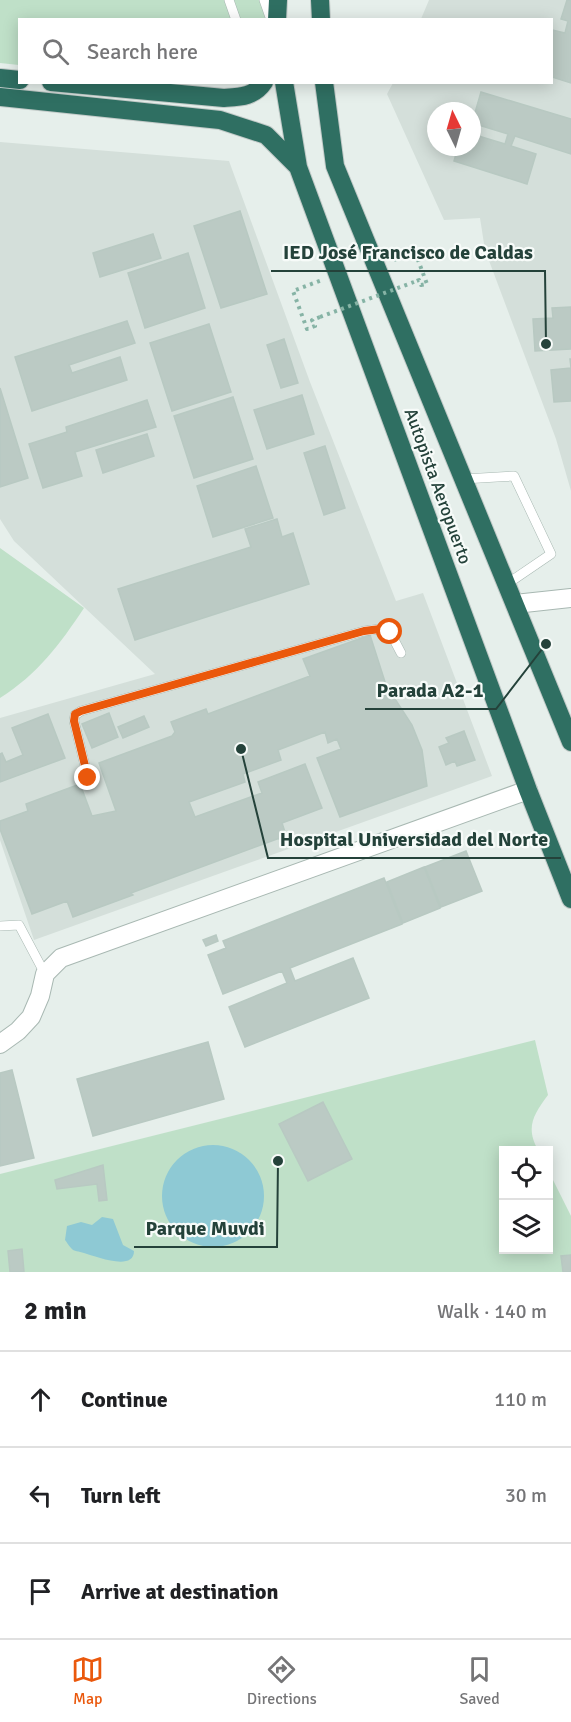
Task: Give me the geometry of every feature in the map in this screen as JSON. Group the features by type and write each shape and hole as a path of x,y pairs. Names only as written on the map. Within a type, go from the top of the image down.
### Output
{"highway":[{"path":"277,18 278,0"},
{"path":"320,0 321,18"},
{"path":"0,78 18,80"},
{"path":"73,84 224,98 246,96 260,84"},
{"name":"Autopista Aeropuerto","path":"284,84 298,167 528,790 571,899"},
{"name":"Autopista Aeropuerto","path":"324,84 335,166 571,742"},
{"path":"0,97 220,120 266,135 298,167"}],"street":[{"path":"515,604 571,598"},
{"path":"0,1044 18,1031 31,1017 40,996 45,974 61,958 528,790"}],"lane":[{"path":"229,0 235,18"},
{"path":"264,0 270,18"},
{"path":"464,479 514,476 551,554 507,584"},
{"path":"88,778 74,721 75,714 81,711 364,631 380,629 390,632 401,653"},
{"path":"0,925 19,925 45,974"}],"path":[{"path":"323,280 293,291 307,329 315,326 312,320 419,280 421,285 427,284 414,252 394,260"}],"shaded area":[{"path":"429,0 571,0 571,491 556,439 485,250 480,218 444,220 387,94 392,84 553,84 553,18 421,18"},
{"path":"0,142 229,161 310,382 396,601 423,593 492,776 34,940 0,840 0,718 155,674 14,541 0,519"}],"green space":[{"path":"0,0 266,0 265,18 18,18 18,65 0,63"},
{"path":"0,548 84,608 47,658 26,679 0,698"},
{"path":"535,1040 548,1095 533,1121 532,1134 536,1146 499,1146 499,1254 553,1254 553,1180 571,1216 571,1272 0,1272 0,1174"}],"water":[{"path":"213,1145 233,1149 249,1160 260,1176 264,1196 260,1216 249,1232 233,1243 213,1247 193,1243 177,1232 166,1216 162,1196 166,1176 177,1160 193,1149"},
{"path":"102,1217 113,1219 123,1245 134,1251 128,1261 113,1261 75,1251 65,1240 67,1226 81,1222 92,1225"}],"building":[{"path":"567,0 571,0 571,83 553,77 553,30 565,33 568,21 561,19"},
{"path":"481,92 571,119 571,154 515,136 511,146 536,154 527,184 454,161 455,156 481,156 481,137 505,144 508,134 481,126 481,102 478,102"},
{"path":"240,211 267,294 221,308 194,226"},
{"path":"153,234 161,258 100,277 93,253"},
{"path":"188,253 205,308 145,328 128,273"},
{"path":"571,307 571,349 535,351 533,319 553,318 552,308"},
{"path":"127,321 135,343 69,365 72,373 120,357 127,380 32,411 15,357"},
{"path":"209,324 231,392 172,411 150,343"},
{"path":"284,339 298,383 281,388 267,345"},
{"path":"571,368 571,401 554,402 551,370"},
{"path":"0,388 28,478 0,487"},
{"path":"302,395 314,434 267,449 254,410"},
{"path":"233,397 253,459 194,478 174,416"},
{"path":"147,400 156,427 75,452 82,476 43,488 29,444 67,432 66,427"},
{"path":"147,434 154,456 103,473 96,450"},
{"path":"325,446 345,508 324,515 304,453"},
{"path":"256,466 273,518 213,537 197,486"},
{"path":"277,519 282,537 293,533 309,584 135,640 118,589 251,547 245,529"},
{"path":"370,635 386,685 412,725 422,750 427,786 340,817 317,758 341,749 337,739 328,743 325,732 278,750 281,760 243,774 245,782 189,802 195,817 262,793 258,782 305,764 322,808 282,823 287,838 277,839 73,917 67,901 32,914 0,829 0,821 28,811 26,804 80,784 92,816 116,811 99,763 172,736 175,732 171,722 206,709 208,714 310,676 303,659"},
{"path":"109,713 118,737 92,748 82,724"},
{"path":"48,714 65,758 0,782 0,754 2,753 6,762 23,755 12,728"},
{"path":"144,716 149,727 123,738 118,727"},
{"path":"464,731 475,760 457,766 455,761 446,765 439,747 449,743 446,738"},
{"path":"466,851 482,891 441,907 425,867"},
{"path":"424,867 440,908 403,923 387,882"},
{"path":"384,878 402,924 290,968 295,981 353,958 369,998 245,1047 229,1007 287,983 282,971 223,994 208,955 226,948 223,941"},
{"path":"216,935 218,941 206,946 203,940"},
{"path":"208,1042 224,1099 93,1136 77,1079"},
{"path":"12,1070 34,1158 0,1166 0,1073"},
{"path":"323,1102 352,1159 308,1181 279,1124"},
{"path":"103,1165 107,1200 99,1201 97,1184 57,1189 55,1180"},
{"path":"22,1249 24,1272 10,1272 8,1251"},
{"path":"571,1255 571,1272 563,1272 561,1256"}],"place":[{"name":"IED José Francisco de Caldas","path":"546,344"},
{"name":"Parada A2-1","path":"546,644"},
{"name":"Hospital Universidad del Norte","path":"241,749"},
{"name":"Parque Muvdi","path":"278,1161"}],"route":[{"path":"88,778 74,721 75,714 81,711 293,653 364,631 380,629 390,632"}]}
